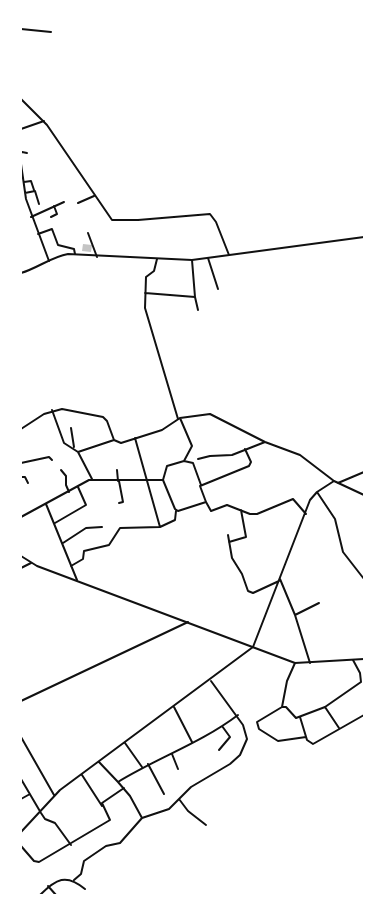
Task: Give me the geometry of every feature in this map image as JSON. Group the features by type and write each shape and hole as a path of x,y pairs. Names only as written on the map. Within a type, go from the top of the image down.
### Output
{"street":[{"path":"21,29 51,32"},
{"path":"21,99 44,121 104,211 114,221 210,214 229,254"},
{"path":"21,129 44,121"},
{"path":"27,153 22,152 21,164 26,199 31,217 49,261"},
{"path":"24,182 31,181 39,204"},
{"path":"25,193 34,190"},
{"path":"78,203 94,196"},
{"path":"21,200 26,199"},
{"path":"31,217 64,202"},
{"path":"51,217 57,214 54,206"},
{"path":"38,234 52,229 58,245 74,249 75,254"},
{"path":"88,232 97,257"},
{"path":"21,273 38,268 61,255 75,254 97,257 192,260 364,238"},
{"path":"208,258 218,289"},
{"path":"157,259 154,271 146,277 145,308 179,419 192,446 184,461"},
{"path":"192,260 198,310"},
{"path":"144,293 195,297"},
{"path":"21,429 30,421 52,410 62,409 103,416 108,421 114,440"},
{"path":"52,410 64,443 78,452 92,480"},
{"path":"78,452 114,440 121,443 162,430 179,419 210,414 265,442 300,455 338,483 364,495"},
{"path":"71,428 74,448"},
{"path":"135,438 160,526"},
{"path":"198,459 210,456 224,457 265,442"},
{"path":"201,485 249,466 251,462 245,449"},
{"path":"21,464 48,457 52,460"},
{"path":"71,566 83,559 84,550 109,545 120,528 160,526 175,520 176,511 163,480 168,466 184,461 193,463 201,485 200,489 211,511 227,505 257,514 293,499 306,514"},
{"path":"61,470 66,476 66,484 70,492"},
{"path":"117,470 123,502 119,503"},
{"path":"338,483 364,472"},
{"path":"21,477 25,477 28,483"},
{"path":"21,517 92,480 163,480"},
{"path":"21,832 40,813 54,795 253,647 310,500 317,492 334,480"},
{"path":"54,524 86,505 78,486"},
{"path":"317,492 335,519 343,552 364,579"},
{"path":"176,511 206,502"},
{"path":"46,504 77,580"},
{"path":"229,542 246,536 241,510"},
{"path":"63,543 86,528 102,527"},
{"path":"228,535 232,558 242,574 249,592 279,580"},
{"path":"21,556 31,563 295,663 364,659"},
{"path":"21,568 31,563"},
{"path":"279,580 295,615 310,663"},
{"path":"295,615 319,603"},
{"path":"21,701 188,622"},
{"path":"306,737 278,741 259,728 258,721 282,707 287,708 294,718 325,707 361,682 360,673 354,660"},
{"path":"282,707 287,681 295,663"},
{"path":"74,880 81,874 84,861 106,846 120,843 142,818 169,809 191,787 240,756 246,739 238,715 211,680"},
{"path":"174,707 192,742"},
{"path":"325,707 339,728"},
{"path":"118,782 142,767 172,754 238,715"},
{"path":"300,716 306,737 309,743 313,744 364,715"},
{"path":"219,750 230,737 222,726"},
{"path":"21,737 54,795"},
{"path":"125,743 142,767"},
{"path":"172,754 178,769"},
{"path":"99,762 124,788 142,818"},
{"path":"148,764 164,794"},
{"path":"21,846 34,861 39,862 71,845 110,820 82,775"},
{"path":"21,779 40,813 45,819 55,823 71,845"},
{"path":"103,807 105,801 124,788"},
{"path":"21,799 30,794"},
{"path":"180,799 188,811 206,825"},
{"path":"40,895 48,886 67,879 74,880 85,888"},
{"path":"48,886 56,895"}],"building":[{"path":"83,244 92,245 91,252 82,251"}]}
